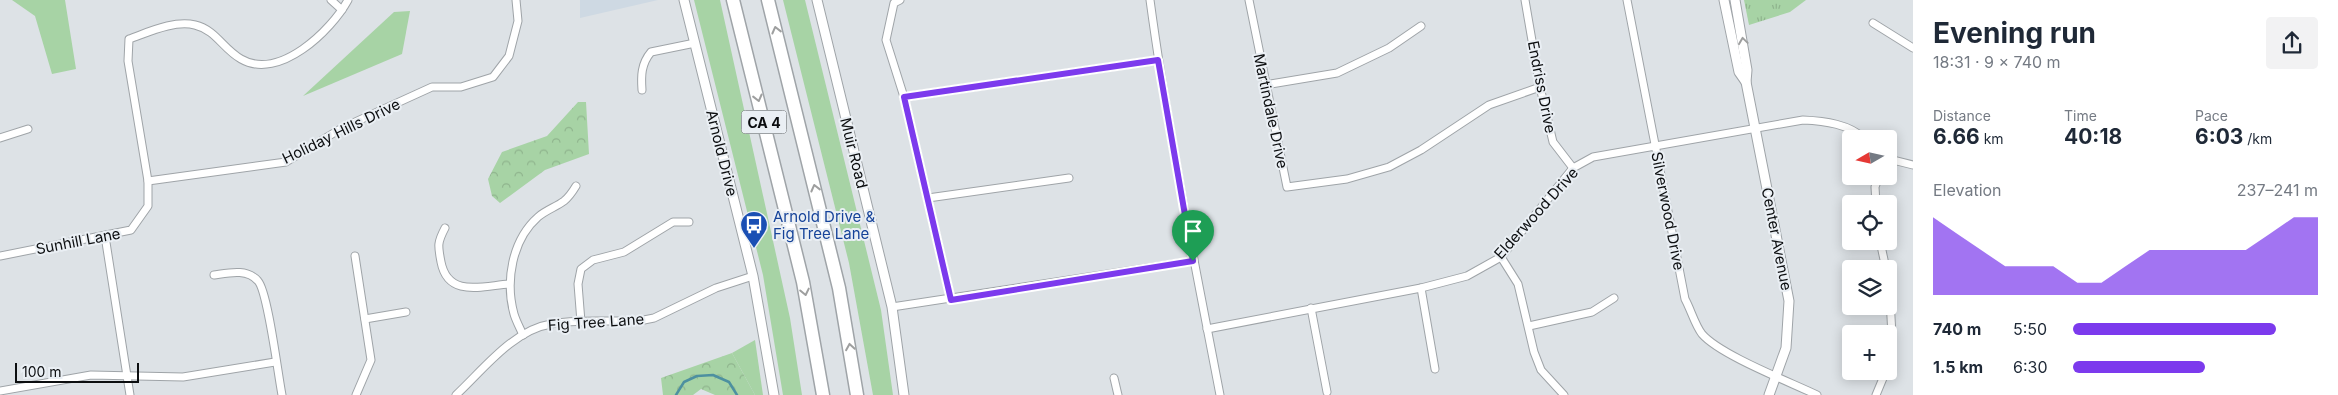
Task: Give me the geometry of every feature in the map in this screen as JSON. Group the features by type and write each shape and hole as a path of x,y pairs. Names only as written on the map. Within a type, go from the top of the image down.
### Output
{"highway":[{"name":"CA 4","path":"733,0 803,282 823,395"},
{"name":"CA 4","path":"768,0 835,269 847,326 857,395"}],"street":[{"path":"331,0 342,10"},
{"path":"148,181 128,61 129,39 157,28 193,24 210,31 242,60 254,64 285,61 335,21 348,0"},
{"name":"Holiday Hills Drive","path":"148,181 286,162 342,128 432,87 461,87 493,77 509,56 518,22 516,0"},
{"name":"Arnold Drive","path":"684,0 753,276 774,395"},
{"name":"Muir Road","path":"817,0 892,307 904,395"},
{"path":"900,0 894,3 886,40 904,97 951,300"},
{"path":"1150,0 1158,60 1193,261 1220,395"},
{"name":"Martindale Drive","path":"1249,0 1287,187 1347,178 1389,167 1421,150 1489,106 1540,87"},
{"name":"Endriss Drive","path":"1525,0 1540,87 1553,142 1573,168"},
{"name":"Silverwood Drive","path":"1627,0 1686,299 1702,333 1715,344 1817,395"},
{"name":"Center Avenue","path":"1724,0 1739,72 1746,82"},
{"name":"Center Avenue","path":"1736,0 1747,70 1746,82 1789,301 1789,329 1786,348 1769,395"},
{"path":"1873,23 1913,48"},
{"path":"1265,86 1337,72 1389,48 1421,26"},
{"path":"642,90 641,74 643,65 651,52 695,43"},
{"path":"904,97 1158,60"},
{"name":"Elderwood Drive","path":"1207,329 1421,288 1467,276 1501,257 1573,168 1594,157 1803,120 1825,121 1851,130"},
{"path":"0,138 28,129"},
{"path":"1898,161 1913,165"},
{"path":"928,198 1069,178"},
{"name":"Sunhill Lane","path":"0,256 130,230 148,206 148,181"},
{"path":"523,335 514,314 509,284 514,255 522,238 536,219 548,209 565,201 576,186"},
{"path":"581,322 578,284 581,270 593,260 624,252 673,222 689,222"},
{"path":"445,228 438,242 443,273 452,284 465,287 509,284"},
{"path":"104,236 130,395"},
{"path":"355,256 371,360 356,395"},
{"path":"1501,257 1518,284 1534,352 1541,370 1564,395"},
{"path":"892,307 951,300 1193,261"},
{"path":"214,275 232,272 247,274 258,281 265,298 282,395"},
{"name":"Fig Tree Lane","path":"456,395 501,353 534,328 551,324 630,322 654,318 716,288 753,276"},
{"path":"1421,288 1435,369"},
{"path":"1529,326 1592,312 1614,298"},
{"path":"1311,308 1327,392"},
{"path":"365,319 406,312"},
{"path":"0,391 91,375 183,377 276,362"},
{"path":"1114,378 1118,395"},
{"path":"1876,395 1882,380"}],"shaded area":[{"path":"580,0 658,0 580,18"}],"green space":[{"path":"12,0 65,0 76,69 52,74 35,16"},
{"path":"694,0 720,0 790,318 802,395 783,395 763,275"},
{"path":"783,0 805,0 881,310 893,395 873,395 849,263"},
{"path":"1744,0 1806,0 1790,12 1749,25"},
{"path":"410,11 402,54 303,96 394,12"},
{"path":"578,102 586,102 589,154 545,170 500,203 492,196 488,179 502,152 547,136"},
{"path":"755,340 763,395 755,395 732,353"},
{"path":"732,353 755,395 715,395 701,389 693,395 663,395 661,378"}],"waterway":[{"path":"676,395 684,382 697,376 713,375 729,382 737,395"}],"place":[{"name":"Arnold Drive & Fig Tree Lane","path":"754,249"}],"route":[{"path":"1158,60 1193,261 951,300 904,97 1158,60"}]}
